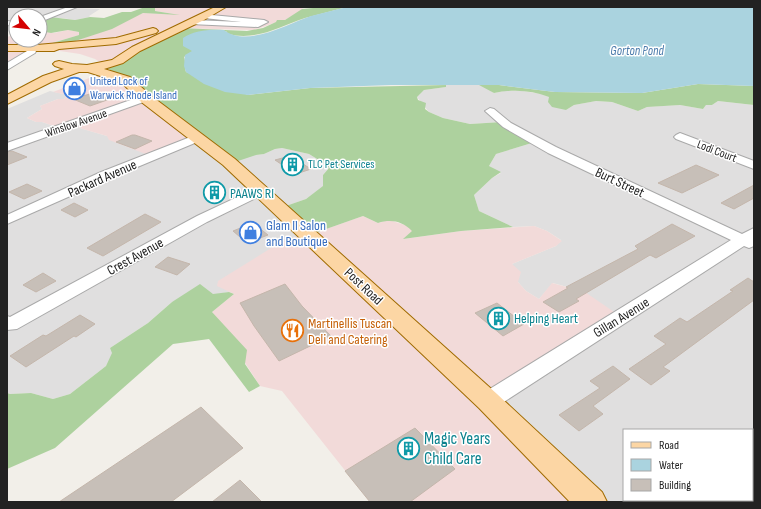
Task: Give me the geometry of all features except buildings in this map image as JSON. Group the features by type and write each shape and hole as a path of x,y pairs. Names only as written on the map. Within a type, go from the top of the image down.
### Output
{"main road":[{"path":"7,48 86,48 144,39 211,7"},
{"name":"Post Road","path":"84,68 108,65 222,7"},
{"path":"36,49 121,40 180,23"},
{"path":"98,47 123,50 127,52 122,67 126,80"},
{"path":"7,92 59,62 68,53 86,48"},
{"name":"Post Road","path":"36,49 59,62 63,66 84,68 126,80 145,98 229,162 488,401 592,502"},
{"path":"7,100 48,79 84,68"}],"street":[{"path":"48,17 74,7"},
{"path":"204,16 237,21"},
{"path":"193,22 227,25 237,21"},
{"path":"237,21 231,27 241,28 258,25"},
{"path":"7,67 36,49"},
{"name":"Winslow Avenue","path":"7,147 145,98"},
{"name":"Burt Street","path":"490,111 507,125 552,150 750,239"},
{"name":"Lodi Court","path":"680,137 754,165"},
{"name":"Packard Avenue","path":"7,220 113,172 198,138"},
{"name":"Crest Avenue","path":"9,323 202,219 260,190"},
{"name":"Gillan Avenue","path":"488,401 750,239"}],"shaded area":[{"path":"7,7 75,7 73,8 100,9 89,16 90,17 75,20 62,18 48,19 48,8 8,8 7,32"},
{"path":"155,7 300,7 304,9 285,20 277,20 277,22 254,30 180,28 112,62 103,64 95,59 80,54 53,50 143,13 174,14 155,11"},
{"path":"68,30 79,32 79,35 48,45 48,32 54,33"},
{"path":"7,37 8,48 42,48 7,67"},
{"path":"110,70 197,137 151,156 109,140 107,136 73,125 60,128 42,122 36,122 27,118 42,109 40,106 58,99 64,99 68,95 53,92"},
{"path":"477,84 494,93 504,91 523,91 542,94 549,97 566,110 574,105 596,101 612,102 638,111 647,107 680,105 703,109 706,105 712,105 718,101 754,105 754,502 593,502 496,408 585,292 553,283 539,299 526,291 518,282 512,264 556,246 561,240 547,231 534,226 513,227 479,211 474,195 492,178 501,173 489,166 496,154 535,142 502,122 470,124 443,118 429,112 417,97 424,90 446,87 446,85"},
{"path":"50,91 68,95 64,99 58,99 40,106 42,109 27,118 36,122 42,122 60,128 73,125 107,136 197,139 256,155 282,148 309,154 327,165 329,168 323,175 324,186 306,199 280,208 306,233 229,292 172,302 148,323 110,348 113,353 106,366 70,394 53,399 31,393 7,393 7,109"},
{"path":"363,216 378,223 389,220 408,226 413,231 404,239 461,231 534,226 547,231 562,241 556,246 512,264 521,272 518,282 526,291 539,299 552,283 585,292 620,316 492,401 593,502 370,502 282,391 260,386 212,312 234,294 217,286 218,281 276,245 306,233 312,234"}],"green space":[{"path":"145,7 155,7 155,11 180,15 143,13 112,29 63,45 48,48 49,44 79,35 79,32 68,30 48,32 48,18 75,20 90,17 104,18 122,12 131,12"},
{"path":"347,7 305,18 267,32 248,36 228,34 226,31 184,57 186,72 248,95 310,88 446,85 446,87 424,90 417,97 418,100 426,103 425,109 429,112 443,118 470,124 502,122 535,142 496,154 489,166 501,172 492,178 474,195 479,211 513,227 461,231 403,239 412,231 404,225 392,221 378,223 363,216 312,234 280,208 306,199 323,186 323,175 329,168 327,165 309,154 282,148 232,163 105,66 181,28 247,31 263,28 276,22 277,20 285,20 302,9"},
{"path":"698,84 754,86 754,105 718,101 712,105 706,105 703,109 680,105 647,107 638,111 612,102 596,101 574,105 566,110 552,107 548,102 549,97 536,93 508,91 494,93 479,85 499,85 555,92 642,93"},
{"path":"200,284 213,294 229,292 234,294 212,312 247,350 245,364 260,386 249,392 209,339 173,344 55,448 7,469 7,393 31,393 53,399 70,394 106,366 112,353 110,348 148,323 172,302"}],"water":[{"name":"Gorton Pond","path":"347,7 754,7 754,86 698,84 642,93 555,92 499,85 391,85 310,88 248,95 225,92 204,84 186,72 184,66 185,55 192,51 183,46 183,38 192,33 208,30 224,30 233,35 244,37 255,36 279,29 311,16"}],"place":[{"name":"United Lock of Warwick Rhode Island","path":"74,88"},
{"name":"TLC Pet Services","path":"293,164"},
{"name":"PAAWS RI","path":"214,193"},
{"name":"Glam II Salon and Boutique","path":"250,233"},
{"name":"Helping Heart","path":"499,318"},
{"name":"Martinellis Tuscan Deli and Catering","path":"292,331"},
{"name":"Magic Years Child Care","path":"408,448"}]}
